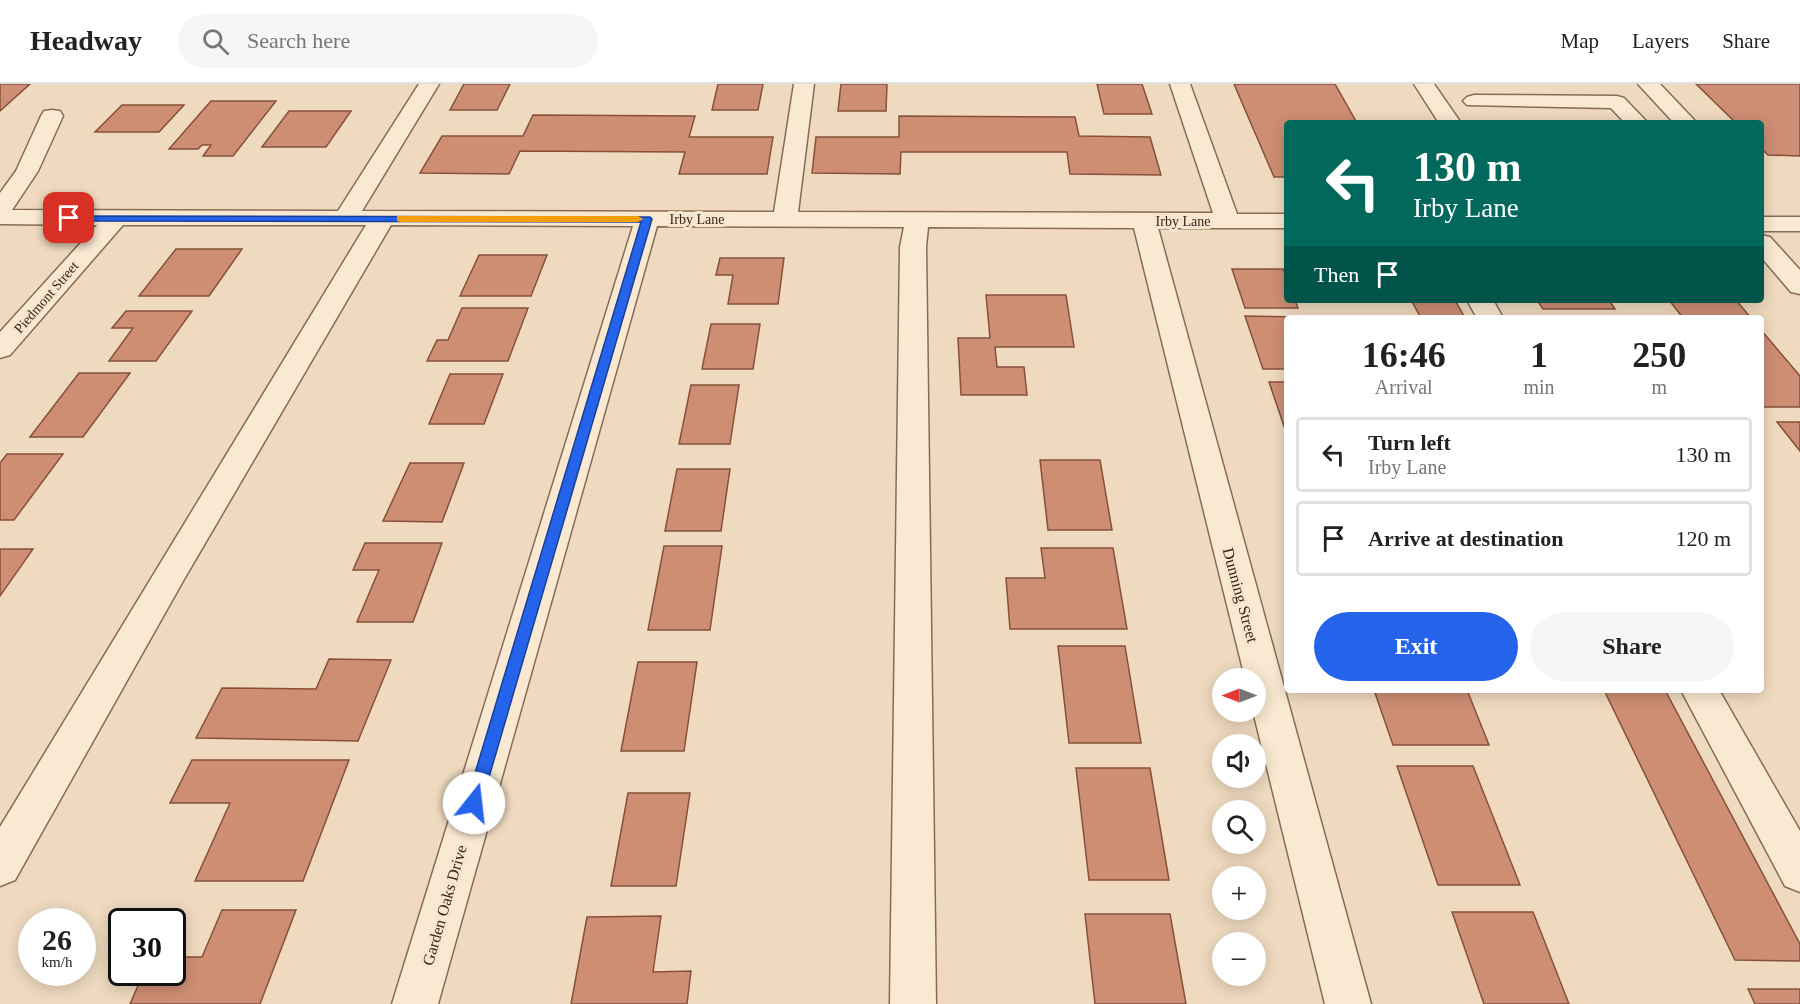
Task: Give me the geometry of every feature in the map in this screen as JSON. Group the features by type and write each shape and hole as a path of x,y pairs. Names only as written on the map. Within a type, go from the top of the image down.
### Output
{"street":[{"path":"346,218 429,84"},
{"path":"785,220 804,84"},
{"path":"1180,84 1228,221"},
{"path":"1424,84 1448,120"},
{"path":"1648,84 1683,120"},
{"path":"1474,101 1617,102 1634,120"},
{"path":"0,210 27,171 52,116"},
{"path":"1764,203 1782,224"},
{"name":"Irby Lane","path":"0,218 1284,221"},
{"name":"Piedmont Street","path":"0,349 116,218"},
{"path":"0,866 165,582 383,218"},
{"name":"Garden Oaks Drive","path":"415,1004 647,219"},
{"path":"913,1004 913,247 917,220"},
{"name":"Dunning Street","path":"1144,221 1348,1004"},
{"path":"1764,245 1800,286"},
{"path":"1701,693 1800,871"}],"building":[{"path":"0,84 30,84 0,111"},
{"path":"464,84 510,84 497,110 450,110"},
{"path":"718,84 763,84 758,110 712,110"},
{"path":"841,84 887,84 886,111 838,111"},
{"path":"1097,84 1142,84 1152,114 1104,114"},
{"path":"1234,84 1335,84 1355,120 1284,120 1284,177 1274,177"},
{"path":"1696,84 1800,84 1800,156 1768,155 1764,151 1764,120 1733,120"},
{"path":"211,101 276,101 233,156 203,156 211,145 202,145 198,149 169,149"},
{"path":"122,105 184,105 159,132 95,132"},
{"path":"289,111 351,111 326,147 262,147"},
{"path":"533,115 695,116 689,137 773,137 767,174 679,174 685,152 520,151 509,174 420,173 442,136 523,136"},
{"path":"899,116 1075,117 1079,136 1150,137 1161,175 1070,174 1067,152 901,152 900,174 812,173 816,137 899,137"},
{"path":"176,249 242,249 209,296 139,296"},
{"path":"479,255 547,255 531,296 460,296"},
{"path":"720,258 784,258 778,304 728,304 733,275 716,275"},
{"path":"1232,269 1283,269 1284,303 1296,303 1298,308 1245,308"},
{"path":"986,295 1066,295 1074,347 995,347 997,367 1024,367 1027,395 961,395 958,338 990,338"},
{"path":"1413,303 1457,303 1463,315 1419,315"},
{"path":"1539,303 1611,303 1615,309 1543,309"},
{"path":"1671,303 1738,303 1748,315 1681,315"},
{"path":"462,308 528,308 508,361 427,361 437,340 448,340"},
{"path":"126,311 192,311 156,361 109,361 133,328 112,328"},
{"path":"1245,316 1284,317 1284,369 1263,369"},
{"path":"711,324 760,324 753,369 702,369"},
{"path":"1764,334 1800,376 1800,407 1764,407"},
{"path":"79,373 130,373 83,437 30,437"},
{"path":"450,374 503,374 484,424 429,424"},
{"path":"1269,382 1284,382 1284,426"},
{"path":"691,385 739,385 730,444 679,444"},
{"path":"1777,422 1800,422 1800,451"},
{"path":"7,454 63,454 14,520 0,520 0,463"},
{"path":"1040,460 1100,460 1112,530 1048,530"},
{"path":"410,463 464,463 442,522 383,521"},
{"path":"677,469 730,469 721,531 665,531"},
{"path":"365,543 442,543 413,622 357,622 379,570 353,570"},
{"path":"664,546 722,546 710,630 648,630"},
{"path":"1041,548 1113,548 1127,629 1010,629 1006,578 1045,578"},
{"path":"0,549 33,549 0,596"},
{"path":"1058,646 1125,646 1141,743 1069,743"},
{"path":"329,659 391,660 358,741 196,738 222,688 316,689"},
{"path":"638,662 697,662 684,751 621,751"},
{"path":"1375,693 1468,693 1489,745 1393,745"},
{"path":"1605,693 1667,693 1800,944 1800,961 1735,960"},
{"path":"192,760 349,760 303,881 195,881 230,803 170,803"},
{"path":"1397,766 1473,766 1520,885 1438,885"},
{"path":"1076,768 1150,768 1169,880 1089,880"},
{"path":"628,793 690,793 676,886 611,886"},
{"path":"222,910 296,910 260,1004 130,1004 138,986 186,986 186,957 202,957"},
{"path":"1452,912 1533,912 1569,1004 1484,1004"},
{"path":"1085,914 1170,914 1186,1004 1095,1004"},
{"path":"661,916 653,972 691,971 687,1004 571,1004 587,917"},
{"path":"1748,989 1800,989 1800,1004 1755,1004"}],"slow traffic":[{"path":"400,219 638,219"}],"route":[{"path":"69,218 647,219 474,803"}]}
